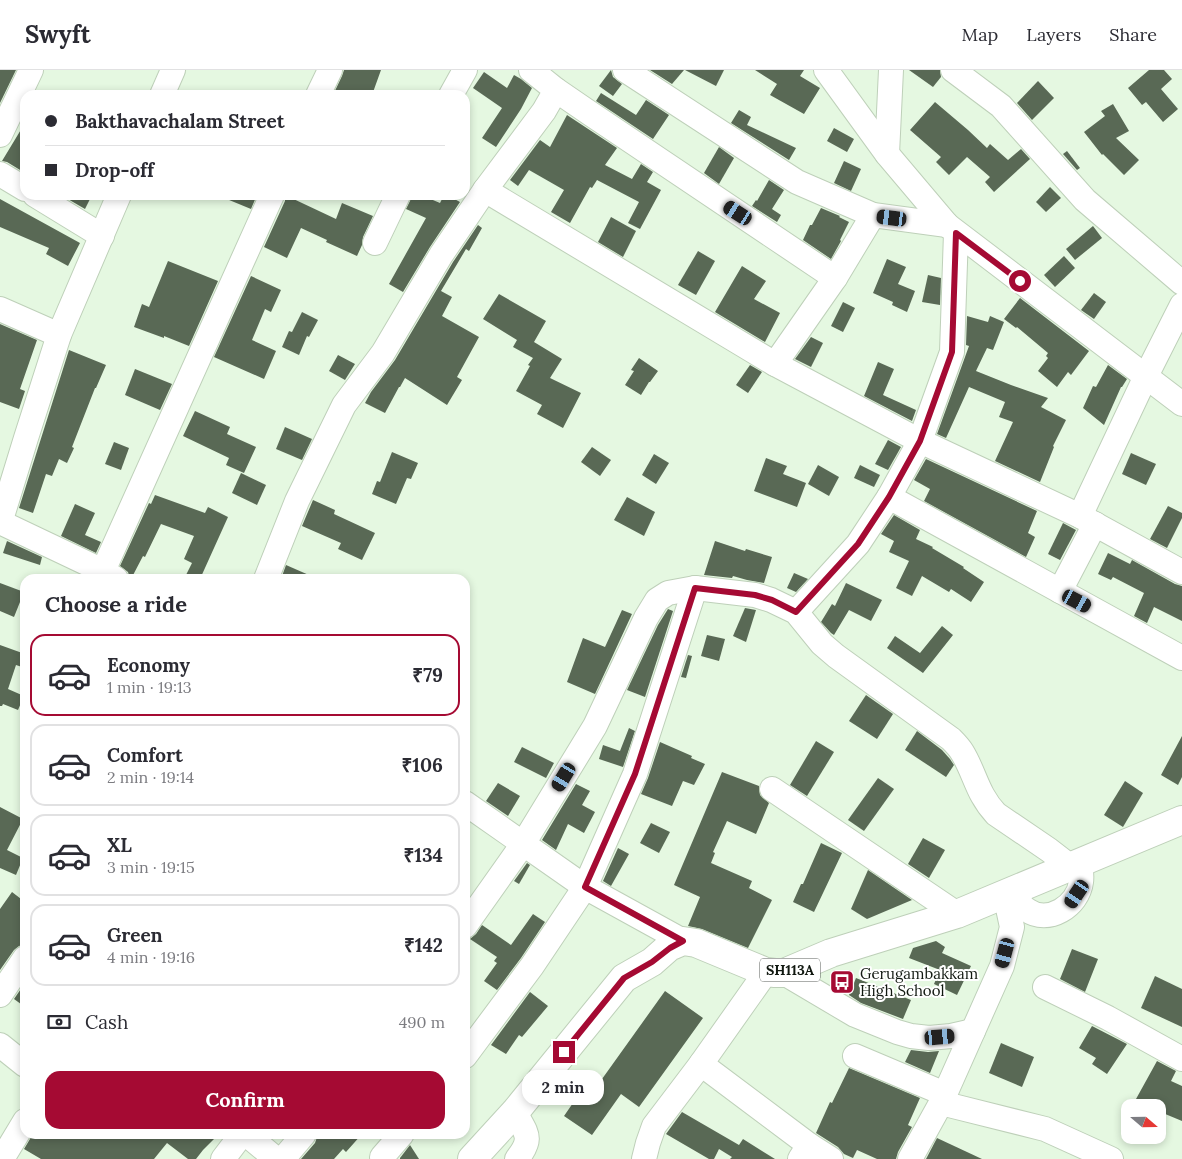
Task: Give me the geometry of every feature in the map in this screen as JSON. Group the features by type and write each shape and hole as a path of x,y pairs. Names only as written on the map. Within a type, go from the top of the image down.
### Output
{"main road":[{"name":"SH113A","path":"683,941 696,943 775,972 957,914 1182,820"},
{"path":"476,1158 624,978 683,941"}],"street":[{"path":"21,90 30,70"},
{"path":"164,90 173,70"},
{"path":"320,90 330,70"},
{"path":"454,90 465,70"},
{"path":"532,70 556,90 599,120 835,278"},
{"path":"625,70 797,182 873,216 952,229"},
{"path":"826,70 887,154 952,229 1182,404"},
{"path":"887,154 891,70"},
{"path":"953,70 1001,106 1085,200 1182,283"},
{"path":"268,574 297,501 344,405 383,353 441,255 485,190 544,111 556,90"},
{"path":"0,135 20,92"},
{"path":"0,174 20,186"},
{"path":"485,190 776,364 920,441 1087,520 1182,572"},
{"path":"43,200 102,236"},
{"path":"107,574 0,523 59,335 117,200"},
{"path":"109,574 270,200"},
{"path":"375,243 396,200"},
{"path":"776,364 835,278 873,216"},
{"path":"796,612 858,544 889,497 920,441 952,352 952,229"},
{"path":"1060,591 1146,376 1182,305"},
{"path":"0,309 59,335"},
{"path":"889,497 1182,658"},
{"path":"470,1049 532,966 585,887 635,774 695,588"},
{"path":"470,919 523,844 595,726 646,618 657,600 668,593 695,588 755,595 772,600 796,612 822,644 836,656 951,739 961,751 979,790 996,814 1049,850 1076,865 1081,883 1071,903 1055,914 1046,916 1026,910 1010,892"},
{"path":"772,789 957,914"},
{"path":"470,807 585,887 683,941"},
{"path":"910,1159 943,1098 1002,966 1012,927 1010,892"},
{"path":"0,995 20,965"},
{"path":"644,1159 654,1126 775,972 856,1016 897,1032 929,1038 973,1031"},
{"path":"1045,987 1108,1018 1182,1059"},
{"path":"0,1044 20,1061"},
{"path":"855,1056 943,1098 1045,1129 1111,1159"},
{"path":"701,1064 805,1152 831,1159"},
{"path":"515,1112 527,1135 527,1142 517,1159"},
{"path":"9,1156 20,1132"},
{"path":"223,1159 238,1139"},
{"path":"252,1139 276,1159"},
{"path":"283,1159 300,1139"},
{"path":"382,1157 398,1139"}],"building":[{"path":"0,70 16,70 0,103"},
{"path":"344,70 381,70 374,90 335,90"},
{"path":"611,70 613,77 622,84 613,96 599,86"},
{"path":"650,70 684,70 672,84"},
{"path":"685,70 724,70 716,86"},
{"path":"755,70 804,70 800,76 820,88 804,114 770,95 777,84"},
{"path":"909,70 940,70 941,77 933,87"},
{"path":"1149,70 1164,70 1172,79 1161,89 1178,109 1163,122 1146,102 1142,105 1128,88"},
{"path":"484,72 507,88 514,75 532,88 521,109 496,147 482,138 502,108 473,88"},
{"path":"1038,81 1054,98 1032,120 1017,103"},
{"path":"601,93 636,115 646,100 669,115 653,139 596,101"},
{"path":"935,102 987,148 990,144 1008,160 1021,149 1030,159 994,192 985,182 990,177 967,157 949,175 936,162 941,157 910,130"},
{"path":"1113,104 1129,131 1116,138 1139,160 1124,175 1102,155 1084,132 1105,116 1101,111"},
{"path":"739,110 751,117 747,125 796,148 789,160 731,123"},
{"path":"567,115 617,148 605,165 632,179 641,164 653,172 647,182 661,190 640,229 628,223 639,202 597,180 592,188 590,187 570,223 551,212 564,190 529,170 518,186 510,180 540,140 550,147"},
{"path":"834,128 854,139 847,152 827,141"},
{"path":"20,131 20,170 2,161"},
{"path":"719,147 734,158 719,184 704,173"},
{"path":"1067,151 1080,168 1077,170 1063,154"},
{"path":"844,161 861,169 851,191 834,183"},
{"path":"769,180 784,190 772,209 781,215 777,222 752,206"},
{"path":"1050,187 1061,198 1046,212 1036,202"},
{"path":"0,199 80,243 68,266 46,254 49,248 0,227"},
{"path":"70,200 90,200 85,209"},
{"path":"229,200 255,200 251,209"},
{"path":"296,200 336,219 342,203 373,216 357,256 301,228 287,258 264,247 285,201"},
{"path":"433,200 440,203 442,200 456,200 460,202 403,292 389,284 426,218 406,209 410,201"},
{"path":"821,208 849,222 831,259 803,240"},
{"path":"611,217 636,231 623,257 598,242"},
{"path":"478,225 482,228 469,251 466,249 441,291 452,297 442,316 479,337 457,377 462,380 447,405 405,378 385,413 365,403 395,360 453,262"},
{"path":"1093,226 1102,238 1075,260 1066,249"},
{"path":"698,251 715,261 696,295 678,285"},
{"path":"1064,256 1075,268 1055,287 1044,275"},
{"path":"887,259 906,267 898,284 915,291 907,312 892,305 893,302 873,293"},
{"path":"168,261 218,281 189,346 134,327 142,304 149,307"},
{"path":"742,266 766,281 754,299 780,313 765,342 715,312"},
{"path":"928,275 941,278 940,305 922,302"},
{"path":"251,276 281,290 271,312 265,309 252,340 276,351 264,379 214,357"},
{"path":"1094,293 1106,302 1094,319 1081,310"},
{"path":"499,294 546,321 534,342 562,359 550,378 581,393 563,428 537,414 542,405 516,391 533,358 513,347 517,340 483,319"},
{"path":"1020,298 1089,351 1071,375 1068,372 1057,387 1038,371 1048,358 1046,356 1048,353 1017,327 1004,319"},
{"path":"843,302 855,308 843,332 831,326"},
{"path":"302,312 318,320 309,337 307,336 299,355 282,347 289,331 292,332"},
{"path":"967,316 988,322 990,316 1004,322 993,350 987,348 976,371 1048,398 1041,407 1066,420 1053,446 1040,482 995,461 1013,422 999,417 1005,402 969,387 946,438 937,434 969,346 966,345"},
{"path":"0,324 37,340 20,389 25,391 19,409 0,402"},
{"path":"811,337 823,343 811,367 795,359"},
{"path":"69,350 106,365 95,388 67,463 59,459 52,476 46,474 33,513 19,508"},
{"path":"338,355 355,364 345,380 329,371"},
{"path":"639,358 658,371 641,395 625,385 634,371 631,370"},
{"path":"878,362 894,369 883,395 916,410 912,421 864,396"},
{"path":"750,365 762,372 748,393 736,385"},
{"path":"1108,365 1127,379 1121,387 1104,425 1083,408 1093,386 1096,387"},
{"path":"135,369 172,384 160,410 125,395"},
{"path":"195,411 230,427 227,434 256,447 244,473 226,465 229,458 183,436"},
{"path":"285,427 312,439 302,460 276,449"},
{"path":"888,440 901,447 888,470 875,464"},
{"path":"114,442 129,448 121,470 105,464"},
{"path":"592,447 611,460 600,476 581,462"},
{"path":"392,452 418,463 411,479 407,478 396,504 372,494 377,481 380,482"},
{"path":"1131,453 1156,464 1146,485 1122,474"},
{"path":"654,454 669,463 656,484 642,475"},
{"path":"766,458 787,466 783,474 806,483 797,507 754,491"},
{"path":"926,459 1037,511 1028,533 1035,537 1026,557 924,501 930,489 914,480"},
{"path":"818,465 839,477 829,496 808,484"},
{"path":"860,465 880,475 874,487 854,478"},
{"path":"241,473 266,485 257,505 232,493"},
{"path":"155,495 205,513 208,507 228,517 202,574 186,574 192,563 184,559 194,536 161,524 145,557 143,556 134,574 129,574 120,566 149,503 151,504"},
{"path":"627,497 655,512 644,536 614,520"},
{"path":"313,500 335,510 334,514 375,533 362,560 338,549 341,543 302,526"},
{"path":"75,504 95,513 85,535 101,542 96,553 61,536"},
{"path":"1168,506 1182,513 1182,518 1167,548 1150,539"},
{"path":"894,515 920,530 916,539 933,547 984,582 971,602 951,589 949,592 922,576 912,596 896,588 909,561 889,552 894,541 881,534"},
{"path":"1063,523 1076,530 1060,560 1048,554"},
{"path":"7,541 42,557 40,565 3,553"},
{"path":"715,541 745,551 746,549 772,557 764,583 733,576 732,578 704,575"},
{"path":"1108,553 1130,564 1132,560 1182,586 1182,621 1154,607 1147,623 1134,616 1144,593 1113,577 1111,580 1098,574"},
{"path":"286,565 307,574 283,574"},
{"path":"794,573 808,579 796,592 787,588"},
{"path":"0,583 20,590 20,602 14,617 0,611"},
{"path":"846,583 882,600 871,621 849,610 834,635 821,622 832,604 835,606"},
{"path":"745,608 756,610 746,642 733,636"},
{"path":"668,609 673,611 645,697 627,690 658,625"},
{"path":"622,610 632,614 595,694 567,682 583,638 605,647"},
{"path":"942,626 953,635 923,673 887,648 895,636 920,653"},
{"path":"707,635 725,639 719,661 701,656"},
{"path":"0,645 20,652 20,666 16,665 8,689 20,694 20,705 18,710 3,704 0,706"},
{"path":"688,655 692,656 686,678 681,677"},
{"path":"866,695 893,714 877,739 849,721"},
{"path":"629,728 635,731 623,767 599,759 603,745 620,751"},
{"path":"917,731 942,750 954,765 946,777 905,750"},
{"path":"1182,736 1182,777 1178,785 1161,775"},
{"path":"816,741 834,752 807,796 790,785"},
{"path":"660,742 705,764 694,785 683,781 672,806 641,794"},
{"path":"522,747 554,763 546,778 514,762"},
{"path":"722,772 759,786 760,795 769,803 756,834 727,821 713,852 715,853 711,863 752,881 749,888 772,900 748,948 702,929 688,926 700,897 674,885"},
{"path":"878,778 894,789 864,831 848,820"},
{"path":"1125,781 1143,793 1123,827 1104,815"},
{"path":"498,783 520,796 508,816 486,801"},
{"path":"576,784 590,791 582,805 595,812 584,833 568,824 556,850 542,840"},
{"path":"0,807 20,817 20,825 7,850 20,856 20,865 16,875 0,868"},
{"path":"651,823 670,832 659,853 640,843"},
{"path":"923,838 945,850 929,878 908,864"},
{"path":"821,843 842,853 814,912 793,902"},
{"path":"618,848 629,854 611,886 603,881"},
{"path":"527,863 530,865 519,884 514,881"},
{"path":"868,870 912,900 867,919 851,909"},
{"path":"12,892 20,898 20,946 14,950 0,970 0,909"},
{"path":"533,914 545,922 497,990 484,981 497,963 494,961 497,957 470,939 482,925 511,945"},
{"path":"936,941 945,947 942,953 971,966 957,995 934,984 940,970 909,958 913,948"},
{"path":"1072,949 1098,959 1085,992 1060,979"},
{"path":"1155,976 1182,989 1182,1027 1141,1008"},
{"path":"856,978 911,1000 903,1019 861,1003 849,995"},
{"path":"20,990 20,1003 14,999"},
{"path":"665,991 703,1018 639,1107 621,1094 592,1135 564,1116 584,1087 592,1093"},
{"path":"530,992 548,1006 522,1037 519,1035 506,1054 491,1045"},
{"path":"1092,1026 1127,1044 1107,1074 1092,1064 1096,1058 1079,1048"},
{"path":"1001,1043 1034,1057 1022,1087 989,1073"},
{"path":"911,1050 939,1051 930,1073 905,1062"},
{"path":"1157,1061 1176,1071 1171,1081 1182,1086 1182,1121 1166,1114 1166,1099 1136,1099"},
{"path":"849,1068 920,1098 908,1125 912,1127 896,1159 877,1159 857,1150 853,1158 844,1154 838,1147 816,1133 830,1102 832,1103"},
{"path":"682,1112 739,1145 743,1139 775,1159 730,1159 732,1157 719,1149 714,1159 709,1159 666,1134"},
{"path":"937,1138 982,1159 926,1159"},
{"path":"30,1139 214,1139 196,1159 188,1159 167,1143 154,1159 41,1159 24,1149"},
{"path":"316,1139 358,1139 346,1152 343,1149 334,1159 301,1159"},
{"path":"410,1145 419,1159 400,1159 400,1158"}],"place":[{"name":"Gerugambakkam High School","path":"842,982"}],"route":[{"path":"564,1052 624,978 683,941 585,887 635,774 695,588 755,595 772,600 796,612 858,544 889,497 920,441 952,352 956,233 1020,281"}]}
